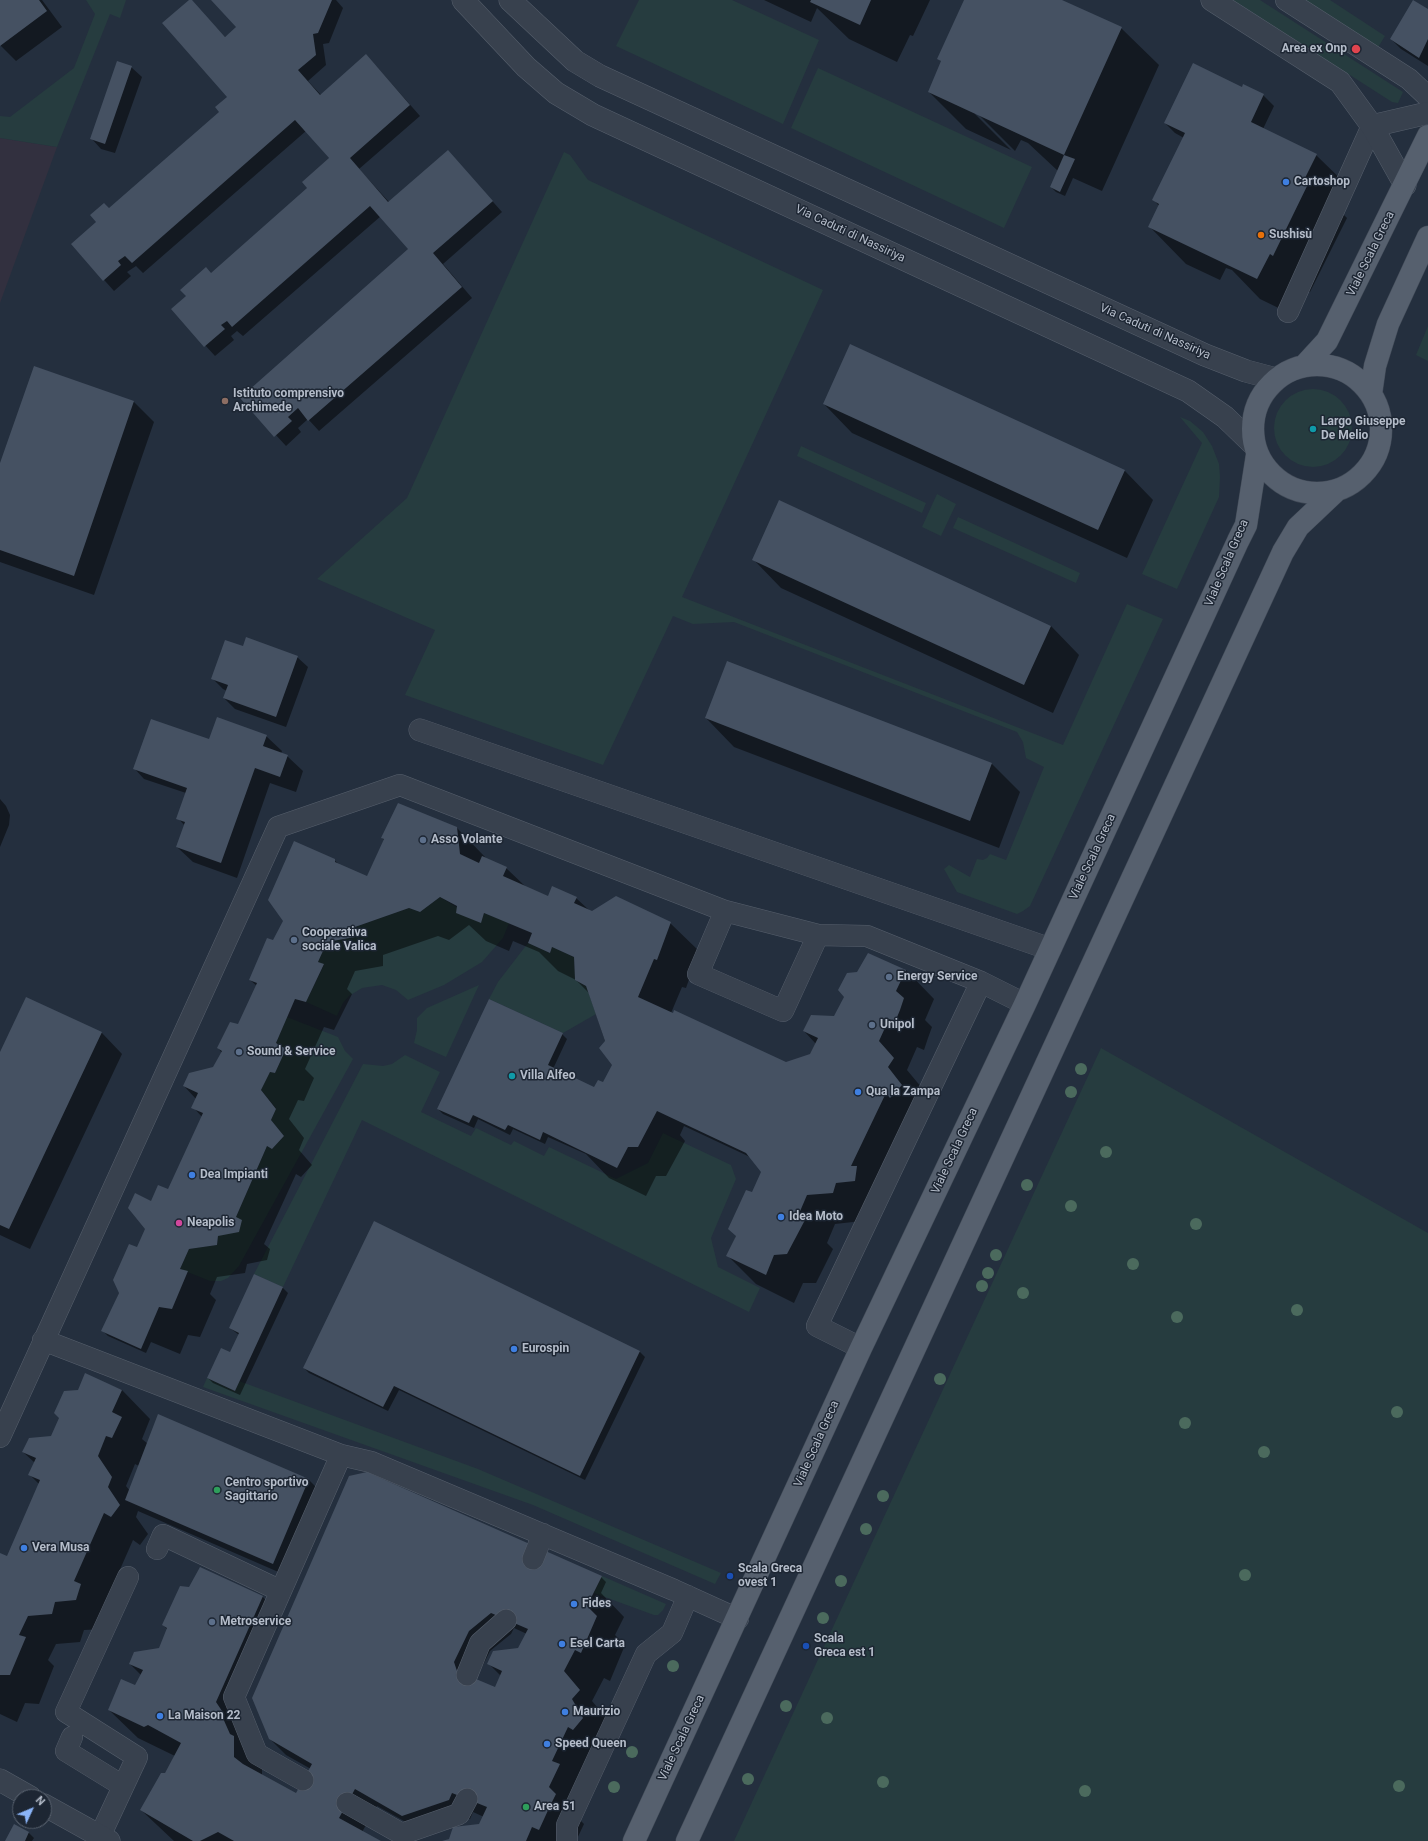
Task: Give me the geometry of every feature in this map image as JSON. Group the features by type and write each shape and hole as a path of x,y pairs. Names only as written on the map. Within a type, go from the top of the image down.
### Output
{"main road":[{"name":"Viale Scala Greca","path":"1304,366 1327,341 1428,136"},
{"path":"1371,394 1375,366 1388,324 1428,237"},
{"path":"686,1841 1281,556 1298,527 1335,492 1353,483 1368,469 1378,452 1382,433 1379,412 1371,394 1358,380 1342,370 1323,365 1304,366 1289,371 1276,379 1264,393 1256,409 1252,427 1256,450 1271,474 1289,488 1312,494 1335,492"},
{"name":"Viale Scala Greca","path":"634,1841 738,1619 861,1348 1025,1004 1246,525 1256,450"}],"street":[{"name":"Via Caduti di Nassiriya","path":"463,0 526,67 556,93 593,115 1188,391 1225,417 1256,450"},
{"name":"Via Caduti di Nassiriya","path":"510,0 575,61 600,76 1205,354 1246,371 1276,379"},
{"path":"1212,0 1340,82 1372,126 1405,185"},
{"path":"1372,126 1428,112"},
{"path":"420,730 1050,949"},
{"path":"0,1780 16,1789"},
{"path":"52,1809 104,1838"}],"lane":[{"path":"1286,0 1409,79 1428,97"},
{"path":"1288,312 1372,126"},
{"path":"0,1437 278,827 400,785 725,911 818,935 867,936 981,982 1025,1004"},
{"path":"725,911 698,974 783,1011 818,935"},
{"path":"861,1348 817,1326 981,982"},
{"path":"43,1340 341,1455 371,1462 688,1596 738,1619"},
{"path":"304,1780 257,1754 234,1697 341,1455"},
{"path":"532,1558 543,1534"},
{"path":"157,1549 163,1535 281,1591"},
{"path":"104,1838 123,1786 137,1757 66,1712 128,1577"},
{"path":"567,1841 567,1825 646,1654 672,1633 688,1596"},
{"path":"467,1675 480,1643 506,1620"},
{"path":"72,1737 66,1751 123,1786"},
{"path":"347,1803 402,1834 460,1814 468,1799"}],"shaded area":[{"path":"0,138 57,147 0,303"}],"green space":[{"path":"86,0 126,0 120,18 110,14 57,147 0,138 0,116 10,117 74,68 95,14"},
{"path":"639,0 732,0 819,40 783,124 616,46"},
{"path":"1233,0 1260,0 1403,92 1398,103 1392,102"},
{"path":"1301,0 1330,0 1385,36 1377,49"},
{"path":"818,68 1032,167 1004,228 791,128"},
{"path":"564,152 570,155 588,180 823,290 682,597 1063,745 1127,604 1163,619 1030,906 1023,911 1017,914 957,892 944,869 949,865 970,877 977,859 983,860 990,854 1006,860 1044,767 1026,758 1023,742 1017,732 734,622 693,624 673,616 603,765 405,695 435,630 317,579 407,498"},
{"path":"1428,326 1428,361 1416,355"},
{"path":"1313,389 1328,392 1341,400 1349,413 1352,428 1349,443 1341,456 1328,464 1313,467 1298,464 1285,456 1277,443 1274,428 1277,413 1285,400 1298,392"},
{"path":"1180,417 1190,421 1203,432 1212,446 1219,464 1220,477 1219,497 1177,589 1142,574 1202,443"},
{"path":"801,446 926,503 922,513 797,456"},
{"path":"937,494 956,504 941,536 922,527"},
{"path":"958,517 1080,573 1076,583 953,528"},
{"path":"440,897 481,922 484,913 509,923 503,938 482,962 444,985 408,1000 396,990 382,985 362,988 349,996 343,1003 337,1016 306,1002 324,965 318,962 327,942 355,937 355,927 409,908 420,912"},
{"path":"528,943 550,953 552,947 574,957 575,980 586,986 596,1014 563,1033 489,999 498,982"},
{"path":"479,985 446,1057 414,1043 417,1030 417,1018 427,1008"},
{"path":"287,1017 338,1037 345,1051 353,1059 239,1266 228,1278 221,1281 210,1281 180,1269 189,1249 217,1245 218,1236 236,1217 267,1146 272,1149 284,1136 271,1120 276,1108 261,1090 270,1072 275,1073 286,1049 276,1043"},
{"path":"1101,1048 1428,1233 1428,1841 734,1841"},
{"path":"405,1055 440,1072 421,1112 471,1136 476,1128 511,1145 514,1141 544,1156 549,1147 616,1179 648,1163 663,1133 731,1165 736,1179 711,1238 718,1267 760,1288 749,1312 362,1120 283,1287 254,1274 363,1064 383,1066 392,1064"},
{"path":"207,1378 235,1391 239,1381 478,1469 721,1573 715,1584 533,1505 203,1387"},
{"path":"602,1576 666,1604 658,1615 654,1615 594,1593"}],"building":[{"path":"0,0 39,0 47,11 0,46"},
{"path":"189,0 192,0 225,37 236,27 211,0 332,0 318,33 313,34 316,55 298,70 320,95 366,54 410,105 350,158 388,202 448,150 493,201 433,253 462,287 308,421 298,408 288,417 292,421 274,437 240,398 408,249 370,206 232,327 227,321 221,325 225,329 204,347 171,309 186,296 180,290 206,267 211,273 307,188 302,182 329,158 295,120 132,263 125,256 118,261 121,265 103,281 71,244 96,222 90,215 104,203 109,208 219,112 215,107 227,97 162,23"},
{"path":"811,0 871,0 860,25 810,2"},
{"path":"964,0 1062,0 1122,27 1064,155 928,92 941,61 937,59"},
{"path":"1413,0 1428,9 1428,39 1419,58 1390,39"},
{"path":"117,61 132,66 105,144 90,139"},
{"path":"1193,63 1242,87 1243,84 1264,94 1251,122 1317,154 1305,178 1310,180 1273,256 1270,254 1257,279 1148,227 1159,204 1152,200 1185,133 1164,123"},
{"path":"1064,155 1075,159 1060,192 1050,187"},
{"path":"850,344 1125,470 1098,530 823,404"},
{"path":"34,366 134,401 74,576 0,550 0,463"},
{"path":"779,500 1051,626 1024,685 752,560"},
{"path":"246,637 298,656 276,717 223,698 228,685 211,679 225,640 243,646"},
{"path":"727,661 992,763 970,821 705,718"},
{"path":"217,717 267,735 263,746 288,755 280,777 255,768 221,863 176,847 185,822 176,819 187,788 133,769 151,719 209,739"},
{"path":"398,803 457,827 460,854 479,863 482,856 507,867 503,876 548,896 552,886 577,897 574,903 592,911 616,896 671,922 657,960 654,959 638,997 673,1013 674,1010 786,1062 810,1054 818,1038 803,1031 811,1015 834,1016 844,997 838,990 847,973 857,972 868,953 906,970 896,991 904,998 900,1010 895,1022 889,1019 879,1041 894,1058 888,1067 902,1085 890,1098 886,1093 851,1166 857,1166 855,1181 836,1183 833,1193 807,1195 798,1216 805,1220 787,1254 774,1255 766,1275 726,1256 736,1236 728,1229 746,1190 752,1192 761,1172 746,1153 657,1111 638,1147 628,1147 617,1168 543,1132 540,1140 508,1125 505,1130 473,1115 469,1123 437,1109 489,999 563,1033 548,1065 594,1087 598,1080 603,1082 612,1065 599,1048 605,1041 586,986 575,980 574,957 552,947 550,953 528,943 532,933 484,913 481,923 456,913 457,906 440,897 420,912 409,908 355,927 355,937 327,942 318,962 324,964 306,1002 295,999 276,1043 286,1049 275,1073 270,1072 261,1090 276,1109 271,1120 284,1136 272,1149 267,1146 236,1217 242,1220 239,1232 218,1236 217,1245 189,1249 180,1269 188,1271 172,1309 159,1307 141,1349 101,1331 119,1293 113,1280 129,1244 137,1247 145,1229 128,1208 135,1193 151,1201 158,1185 168,1189 203,1113 191,1108 198,1093 183,1086 189,1073 213,1067 222,1051 217,1048 230,1022 238,1024 257,983 249,980 267,938 273,940 283,921 268,900 294,841 335,859 335,862 367,876 384,839 381,838"},
{"path":"26,997 102,1032 9,1229 0,1225 0,1052"},
{"path":"374,1221 640,1351 580,1476 394,1386 383,1407 303,1368"},
{"path":"254,1274 283,1287 235,1391 207,1378 221,1348 230,1352 239,1333 229,1328"},
{"path":"85,1373 122,1390 112,1412 122,1417 112,1438 106,1436 98,1456 112,1477 108,1487 120,1505 111,1517 104,1513 74,1581 81,1584 76,1600 55,1602 52,1614 28,1616 19,1635 26,1637 10,1675 0,1675 0,1553 7,1556 40,1480 28,1475 36,1458 22,1452 29,1438 51,1436 59,1418 54,1413 64,1391 78,1390"},
{"name":"Centro sportivo Sagittario","path":"158,1414 309,1479 273,1564 125,1500"},
{"path":"367,1472 602,1576 587,1606 597,1616 581,1653 575,1650 564,1671 580,1690 572,1699 583,1718 573,1730 568,1727 552,1761 560,1764 549,1787 556,1794 539,1830 532,1827 526,1841 442,1841 449,1839 453,1827 479,1824 487,1807 452,1793 449,1800 402,1816 355,1789 339,1818 381,1841 234,1841 218,1832 200,1841 193,1841 140,1810 161,1773 165,1773 181,1743 148,1725 144,1727 108,1710 121,1679 135,1685 143,1670 129,1664 134,1652 159,1648 167,1628 162,1625 180,1586 189,1587 200,1567 263,1596 216,1702 224,1714 222,1716 230,1734 234,1736 234,1757 243,1764 296,1793 312,1764 269,1739 252,1698 349,1476","holes":["491,1613 528,1629 518,1648 493,1651 487,1664 502,1671 495,1687 457,1671 454,1662 469,1631"]},
{"path":"12,1828 12,1829 23,1829 29,1832 25,1841 5,1841"}],"place":[{"name":"Area ex Onp","path":"1356,49"},
{"name":"Cartoshop","path":"1286,182"},
{"name":"Sushisù","path":"1261,235"},
{"name":"Istituto comprensivo Archimede","path":"225,401"},
{"name":"Largo Giuseppe De Melio","path":"1313,429"},
{"name":"Asso Volante","path":"423,840"},
{"name":"Cooperativa sociale Valica","path":"294,940"},
{"name":"Energy Service","path":"889,977"},
{"name":"Unipol","path":"872,1025"},
{"name":"Sound & Service","path":"239,1052"},
{"name":"Villa Alfeo","path":"512,1076"},
{"name":"Qua la Zampa","path":"858,1092"},
{"name":"Dea Impianti","path":"192,1175"},
{"name":"Idea Moto","path":"781,1217"},
{"name":"Neapolis","path":"179,1223"},
{"name":"Eurospin","path":"514,1349"},
{"name":"Centro sportivo Sagittario","path":"217,1490"},
{"name":"Vera Musa","path":"24,1548"},
{"name":"Scala Greca ovest 1","path":"730,1576"},
{"name":"Fides","path":"574,1604"},
{"name":"Metroservice","path":"212,1622"},
{"name":"Esel Carta","path":"562,1644"},
{"name":"Scala Greca est 1","path":"806,1646"},
{"name":"Maurizio","path":"565,1712"},
{"name":"La Maison 22","path":"160,1716"},
{"name":"Speed Queen","path":"547,1744"},
{"name":"Area 51","path":"526,1807"}]}
